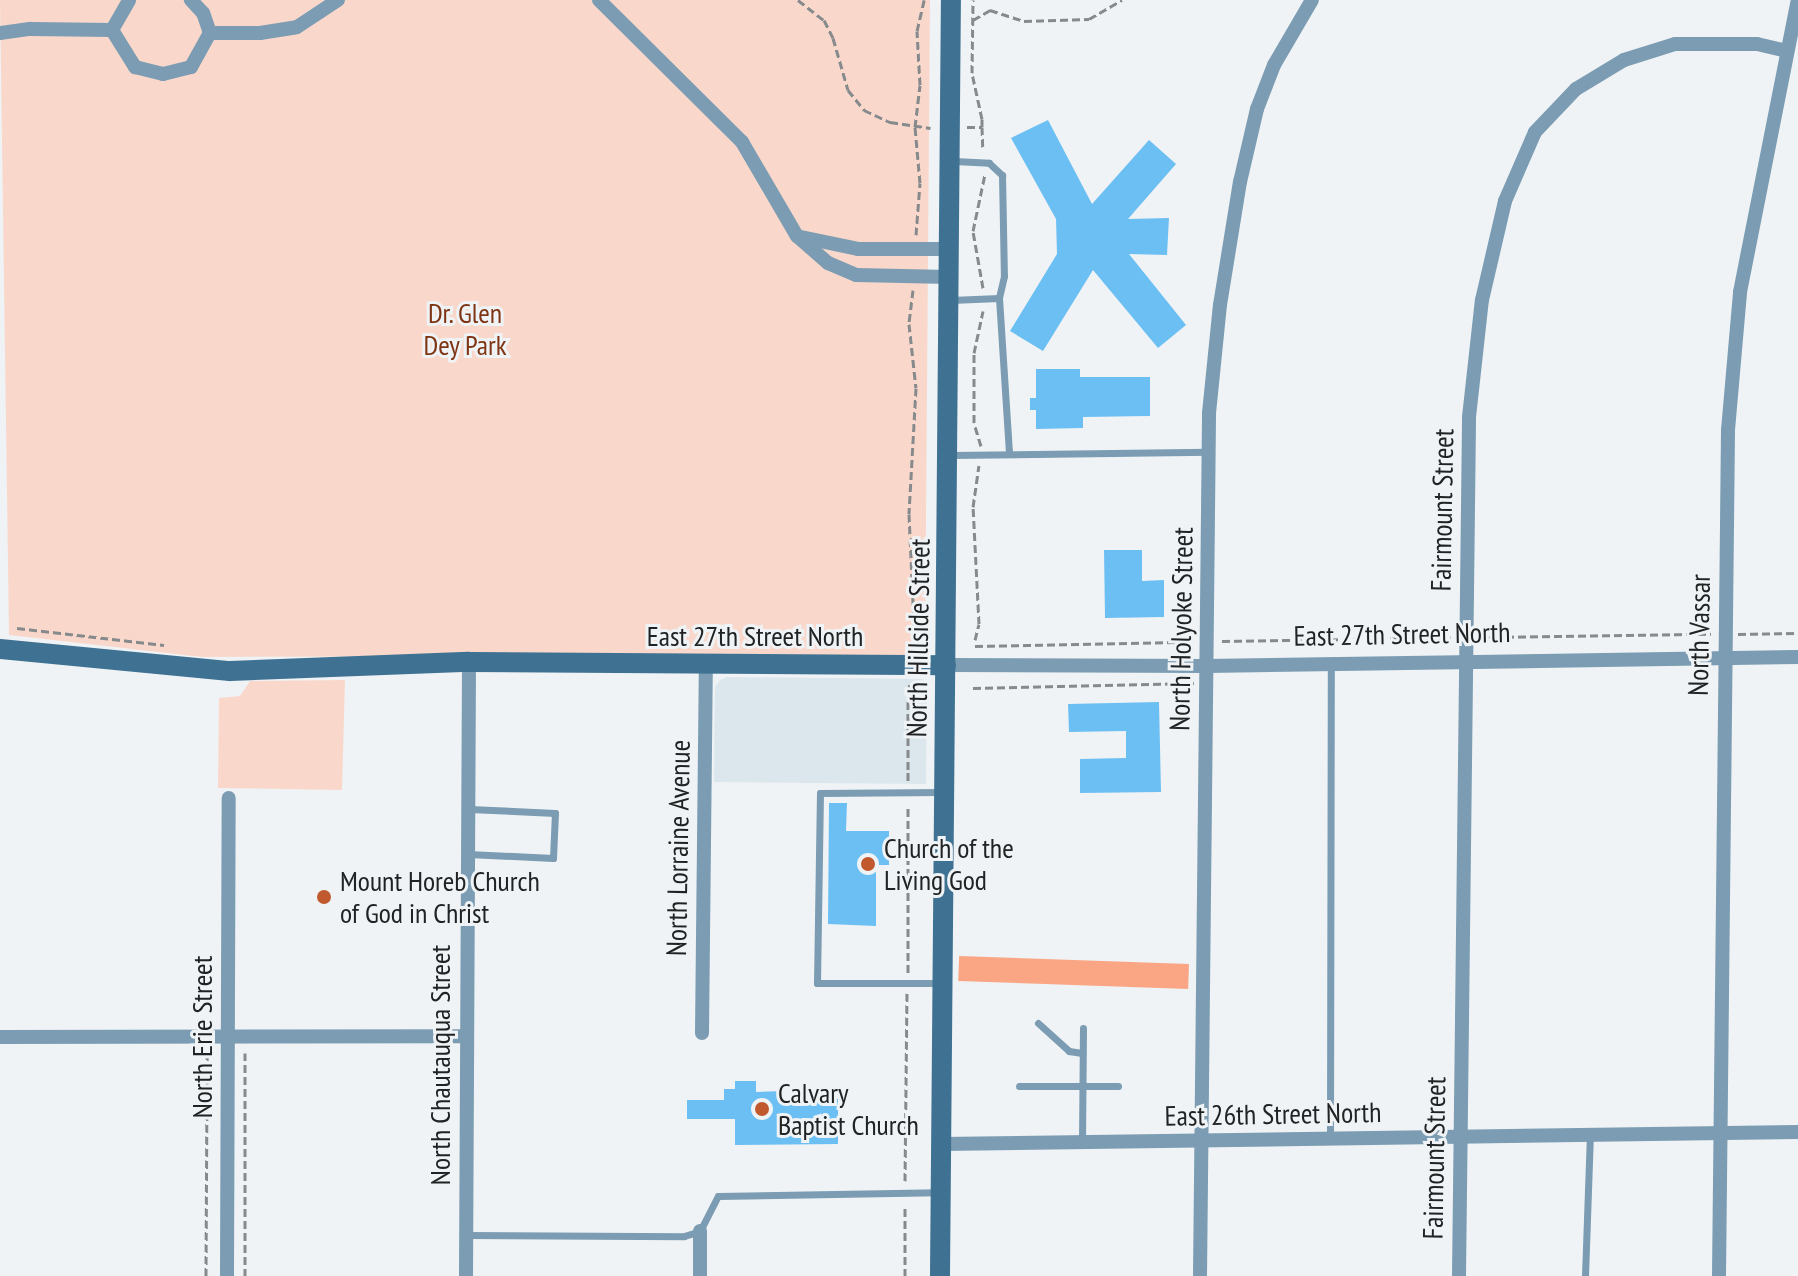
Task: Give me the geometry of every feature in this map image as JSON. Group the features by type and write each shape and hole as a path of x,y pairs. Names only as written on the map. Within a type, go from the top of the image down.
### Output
{"main road":[{"name":"North Hillside Street","path":"940,1276 951,0"},
{"name":"East 27th Street North","path":"0,649 230,671 469,662 946,665"}],"street":[{"path":"112,30 129,0"},
{"path":"112,30 135,67 163,74 191,67 210,33 203,13 191,0"},
{"path":"210,33 260,33 297,27 338,0"},
{"path":"599,0 742,142 797,236 828,263 856,275 949,277"},
{"name":"North Holyoke Street","path":"1200,1276 1209,452 1220,305 1257,109 1274,65 1312,0"},
{"name":"North Vassar","path":"1719,1276 1728,430 1740,292 1798,0"},
{"path":"0,33 30,29 112,30"},
{"name":"Fairmount Street","path":"1459,1276 1469,417 1482,300 1505,201 1535,132 1576,89 1624,60 1689,43 1757,44 1787,51"},
{"path":"797,236 858,249 949,249"},
{"name":"East 27th Street North","path":"946,665 1206,666 1798,657"},
{"name":"North Chautauqua Street","path":"466,1276 464,1036 469,662"},
{"name":"North Lorraine Avenue","path":"702,1033 706,664"},
{"name":"North Erie Street","path":"227,1276 229,798"},
{"path":"0,1037 464,1036"},
{"name":"East 26th Street North","path":"941,1144 1798,1132"},
{"path":"700,1231 700,1276"}],"lane":[{"path":"950,161 984,163 997,168 1002,175 1004,276 999,298 1009,454"},
{"path":"949,300 999,298"},
{"path":"948,455 1209,452"},
{"path":"1330,1139 1331,663"},
{"path":"943,983 817,983 820,793 944,792"},
{"path":"466,854 553,858 555,813 467,809"},
{"path":"1038,1023 1069,1051 1082,1053"},
{"path":"1082,1142 1083,1028"},
{"path":"1019,1086 1118,1086"},
{"path":"1585,1276 1590,1135"},
{"path":"466,1235 684,1236 700,1231 718,1196 941,1191"}],"path":[{"path":"798,0 824,20 833,38 848,90 864,110 890,122 931,128"},
{"path":"915,249 920,183 915,127 920,85 917,31 924,0"},
{"path":"973,0 972,73 982,127 984,163 973,231 983,298 983,318 974,353 974,423 981,444 973,507 979,624 975,640"},
{"path":"973,20 990,10 1024,21 1089,19 1122,0"},
{"path":"967,127 982,127"},
{"path":"914,276 909,324 916,388 909,514 911,617 916,648"},
{"path":"975,646 1798,633"}],"shaded area":[{"path":"727,677 922,679 927,682 926,784 714,782 715,687"},
{"path":"959,956 1189,964 1188,989 958,981"}],"green space":[{"name":"Dr. Glen Dey Park","path":"0,0 930,0 925,652 919,655 202,657 9,635"},
{"path":"345,680 342,790 218,788 219,698 240,696 250,681"}],"building":[{"path":"1048,120 1092,204 1149,140 1176,164 1128,219 1169,218 1167,255 1129,254 1186,325 1158,348 1093,270 1043,351 1010,331 1057,254 1056,219 1011,138"},
{"path":"1036,369 1080,369 1080,377 1150,377 1150,416 1083,417 1083,428 1036,429 1036,410 1030,410 1030,398 1036,398"},
{"path":"1104,550 1142,550 1142,581 1164,580 1164,617 1105,618"},
{"path":"1159,702 1161,792 1080,793 1080,759 1126,758 1126,731 1069,732 1068,704"},
{"name":"Church of the Living God","path":"829,803 847,803 846,831 889,831 889,865 876,865 876,926 828,924"},
{"name":"Calvary Baptist Church","path":"735,1081 756,1081 756,1092 784,1091 784,1100 838,1099 838,1144 735,1145 735,1119 687,1119 687,1100 724,1100 724,1089 735,1089"}],"place":[{"name":"Church of the Living God","path":"868,864"},
{"name":"Mount Horeb Church of God in Christ","path":"324,897"},
{"name":"Calvary Baptist Church","path":"762,1109"}]}
